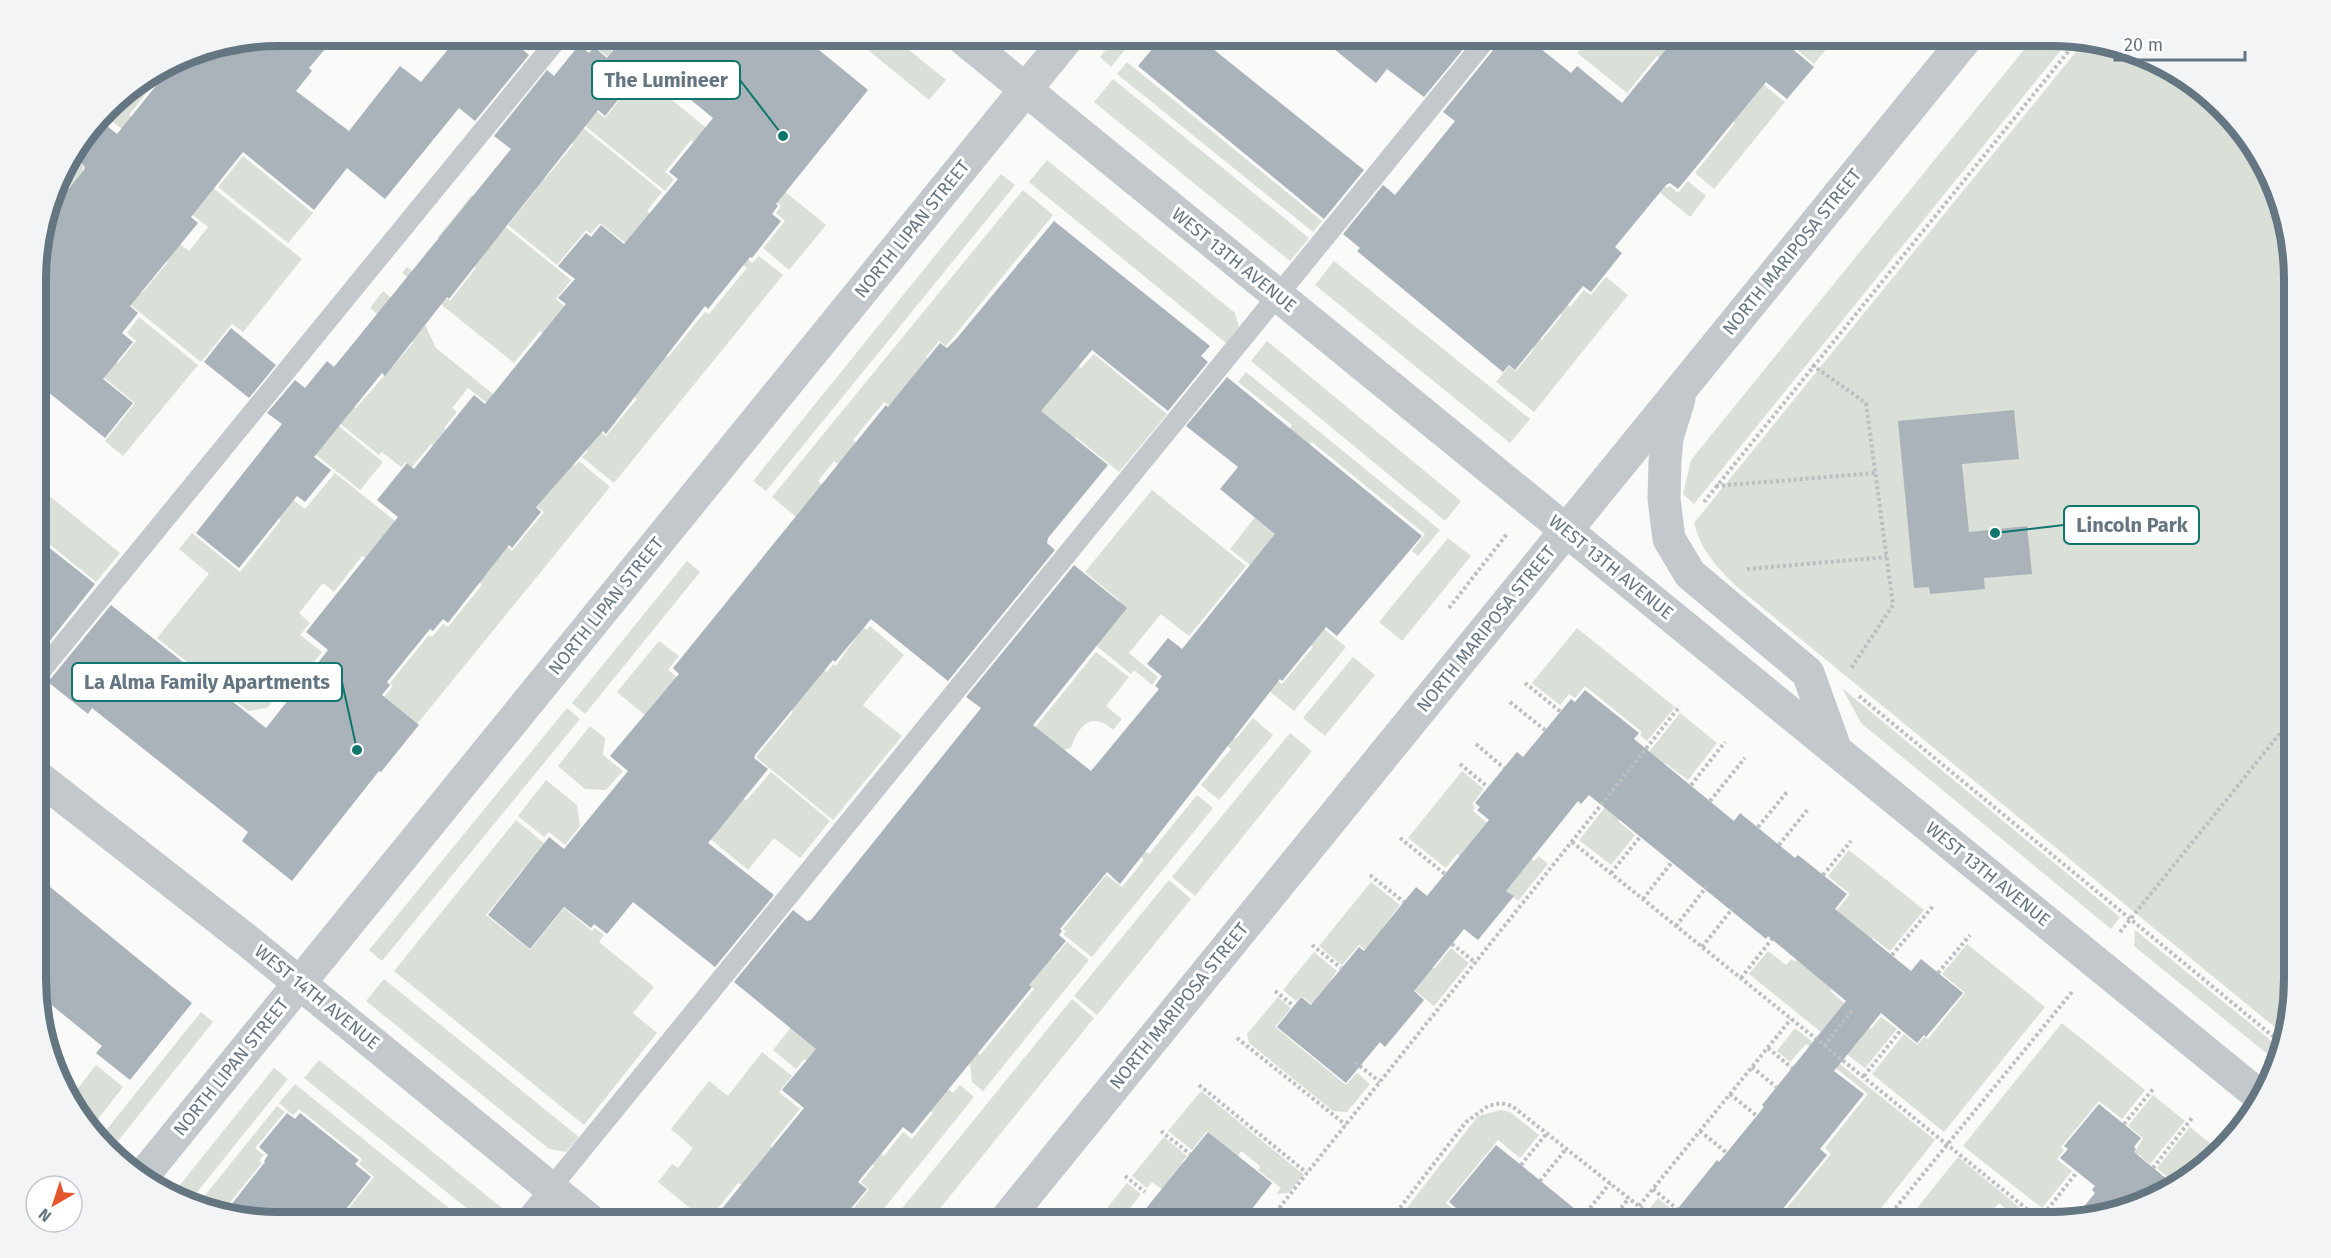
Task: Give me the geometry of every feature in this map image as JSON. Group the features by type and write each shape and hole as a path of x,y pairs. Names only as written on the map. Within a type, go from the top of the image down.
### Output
{"street":[{"name":"WEST 13TH AVENUE","path":"972,46 2255,1092"},
{"name":"NORTH LIPAN STREET","path":"148,1170 1061,46"},
{"name":"NORTH MARIPOSA STREET","path":"1012,1212 1960,46"},
{"path":"1690,377 1678,399 1667,438 1664,499 1669,540 1677,558 1690,574 1808,673 1835,748"},
{"name":"WEST 14TH AVENUE","path":"46,783 300,983 580,1212"}],"lane":[{"path":"46,665 552,46"},
{"path":"531,1212 1481,46"}],"path":[{"path":"1697,510 1812,365 2072,47"},
{"path":"1812,365 1866,403 1893,605 1848,672"},
{"path":"1716,486 1876,473"},
{"path":"1736,570 1887,556"},
{"path":"1525,683 1561,712"},
{"path":"1851,689 2277,1039"},
{"path":"1510,702 1545,730"},
{"path":"1276,1212 1680,706"},
{"path":"2129,920 2284,728"},
{"path":"1691,785 1725,742"},
{"path":"1476,744 1504,768"},
{"path":"1710,801 1745,758"},
{"path":"1460,764 1488,787"},
{"path":"1758,827 1786,792"},
{"path":"1779,845 1808,809"},
{"path":"1611,873 1640,837"},
{"path":"1400,838 1445,874"},
{"path":"1823,875 1851,841"},
{"path":"1572,843 2031,1212"},
{"path":"1643,899 1672,862"},
{"path":"1370,875 1404,903"},
{"path":"1676,926 1707,886"},
{"path":"1893,955 1933,906"},
{"path":"1702,947 1733,908"},
{"path":"1938,973 1970,935"},
{"path":"1742,978 1772,939"},
{"path":"1452,944 1476,963"},
{"path":"1312,945 1341,968"},
{"path":"1892,1212 2077,985"},
{"path":"1275,991 1294,1006"},
{"path":"1824,1046 1854,1008"},
{"path":"1639,1206 1791,1019"},
{"path":"1864,1076 1901,1030"},
{"path":"1237,1038 1346,1125"},
{"path":"1768,1048 1792,1068"},
{"path":"1355,1062 1380,1082"},
{"path":"1752,1067 1776,1087"},
{"path":"1199,1085 1307,1173"},
{"path":"2124,1124 2154,1088"},
{"path":"1730,1094 1757,1116"},
{"path":"1397,1212 1466,1122 1477,1113 1501,1103 1512,1106 1646,1212"},
{"path":"2153,1168 2192,1118"},
{"path":"1161,1131 1190,1154"},
{"path":"1700,1131 1727,1153"},
{"path":"1521,1165 1547,1133"},
{"path":"1540,1181 1566,1149"},
{"path":"2047,1212 2077,1172"},
{"path":"1125,1176 1145,1192"},
{"path":"1590,1208 1610,1183"},
{"path":"1653,1188 1677,1209"},
{"path":"1618,1212 1629,1197"}],"shaded area":[{"path":"594,46 605,46 826,225 789,270 763,248 785,221 776,213 781,206 705,143 700,147 691,140 665,172 674,179 665,191 550,97 561,83 605,118 636,79"},
{"path":"863,46 904,46 946,80 929,100"},
{"path":"1109,46 1128,46 1111,67 1100,57"},
{"path":"1583,46 1717,46 1785,102 1714,189 1695,173 1735,123 1657,56 1627,93 1577,53"},
{"path":"1795,46 1829,46 1814,64"},
{"path":"2027,46 2064,47 1694,504 1683,494 1691,460"},
{"path":"2079,48 2112,54 2141,64 2181,86 2205,104 2227,126 2245,150 2260,176 2277,219 2283,249 2284,994 2279,1030 1736,586 1705,550 1694,523"},
{"path":"1127,62 1322,221 1313,232 1117,74"},
{"path":"1113,79 1309,238 1290,261 1094,102"},
{"path":"1538,83 1667,188 1670,186 1678,193 1688,181 1706,196 1690,217 1533,89"},
{"path":"154,84 129,115 215,184 213,188 302,259 243,332 232,324 201,362 126,301 136,289 142,293 168,262 162,257 155,224 189,251 208,227 176,202 189,184 110,120 126,104"},
{"path":"582,127 662,192 647,211 656,219 632,248 600,223 591,234 586,230 557,265 508,225 536,190 501,163 511,151 545,179 573,145 570,142"},
{"path":"243,156 313,213 288,243 218,187"},
{"path":"1047,160 1235,313 1239,327 1226,343 1029,182"},
{"path":"78,162 84,167 82,170 152,226 78,192 70,185 63,194"},
{"path":"1001,174 1015,185 766,491 753,481"},
{"path":"1023,190 1053,215 946,346 939,341 926,357 931,363 894,409 884,402 853,440 861,447 844,468 834,461 818,481 824,486 801,521 772,497"},
{"path":"668,194 752,263 759,256 783,275 614,483 582,457 588,451 581,445 595,428 606,436 637,399 628,391 640,390 656,370 649,364 660,351 668,357 705,312 709,314 747,268 663,199"},
{"path":"472,195 504,221 502,224 571,280 556,299 565,307 570,355 540,331 514,363 402,273 407,267 450,301 476,268 438,237"},
{"path":"1334,261 1530,419 1510,443 1315,285"},
{"path":"1606,277 1628,295 1534,412 1496,382 1509,366 1516,371 1534,349 1528,344 1535,335 1542,340 1562,315 1556,309 1562,301 1570,307 1584,290 1591,295"},
{"path":"383,291 425,325 436,348 504,403 497,411 468,388 452,408 457,412 444,428 467,446 445,455 431,444 412,467 406,462 401,467 382,452 379,455 327,413 321,380 356,408 413,343 370,308"},
{"path":"139,317 198,365 123,456 105,441 135,403 96,371 108,355 118,363 136,341 127,333"},
{"path":"1267,341 1461,501 1445,521 1251,361"},
{"path":"1094,354 1167,414 1119,472 1076,437 1049,469 1011,380 1070,359 1081,368"},
{"path":"1246,372 1440,530 1418,556 1412,551 1425,534 1312,442 1308,446 1289,430 1292,425 1238,382"},
{"path":"329,418 383,462 360,490 305,446"},
{"path":"579,461 610,487 417,724 384,697 393,686 390,683 429,635 432,637 443,624 448,627 482,585 476,580 505,545 512,551 544,512 535,505 570,462 575,466"},
{"path":"335,473 395,521 366,558 362,556 334,592 323,583 299,613 310,623 300,635 322,652 304,675 289,680 267,708 248,711 157,638 209,574 179,549 192,533 240,572 281,520 271,511 284,493 305,509"},
{"path":"1152,490 1246,566 1189,636 1161,614 1129,653 1158,677 1152,685 1134,670 1131,674 1088,639 1119,600 1085,572"},
{"path":"46,493 120,553 96,582 46,541"},
{"path":"1255,517 1292,547 1302,607 1230,549"},
{"path":"1448,538 1471,556 1402,641 1379,622"},
{"path":"687,561 700,572 585,714 572,703"},
{"path":"1317,623 1346,647 1294,711 1264,687 1273,677 1282,684 1313,647 1304,639"},
{"path":"870,626 904,655 863,705 902,736 833,820 756,757 793,712 789,708 808,657 827,672 833,664 836,666 863,627 867,630"},
{"path":"1577,628 1675,707 1647,741 1640,735 1642,732 1585,686 1575,698 1569,694 1560,705 1532,683"},
{"path":"659,641 679,656 668,670 762,745 651,720 617,692"},
{"path":"1096,652 1129,677 1106,706 1122,719 1113,730 1098,722 1087,723 1078,733 1071,748 1040,757 1025,740"},
{"path":"1353,657 1375,675 1325,736 1303,718"},
{"path":"1842,688 2120,917 2111,929 1861,723"},
{"path":"567,708 580,719 382,961 369,950"},
{"path":"1680,713 1717,743 1688,780 1665,763 1618,821 1635,835 1611,865 1579,840"},
{"path":"1253,718 1273,735 1219,800 1201,785 1231,749 1221,740 1228,732 1236,739"},
{"path":"590,726 605,738 603,755 623,771 606,790 585,789 558,766"},
{"path":"1290,733 1312,751 1195,896 1172,877"},
{"path":"1462,771 1484,789 1472,804 1475,807 1473,811 1534,861 1539,856 1548,864 1518,901 1474,862 1471,865 1457,854 1446,868 1408,838"},
{"path":"771,772 830,821 800,858 774,838 748,870 690,822 733,790 746,801"},
{"path":"546,780 577,805 580,826 565,845 549,832 544,837 518,816"},
{"path":"1197,795 1213,808 1092,957 1063,934 1066,932 1063,929 1106,875 1122,887 1144,860 1135,852 1139,847 1149,854"},
{"path":"516,820 544,843 486,915 530,950 564,908 592,931 595,928 604,935 599,942 654,987 633,1013 657,1033 584,1125 394,971"},
{"path":"1849,850 1924,910 1890,951 1873,938 1830,991 1849,1007 1826,1036 1749,974 1768,951 1786,965 1791,959 1795,962 1850,894 1828,876"},
{"path":"1169,880 1191,899 1097,1015 1074,996"},
{"path":"1371,882 1400,905 1383,927 1434,969 1451,948 1469,963 1434,1006 1359,945 1342,965 1319,946"},
{"path":"2135,930 2275,1044 2271,1057 2134,946"},
{"path":"1067,942 1089,960 983,1091 972,1082 969,1056 974,1050 980,1055 1034,989 1024,980 1050,957 1053,959"},
{"path":"1967,944 2045,1007 1944,1132 1872,1074 1904,1034 1917,1045 1924,1037 1928,1039 1965,993 1942,974"},
{"path":"1314,952 1337,971 1331,979 1342,989 1312,1004 1301,996 1296,1001 1283,990"},
{"path":"384,979 579,1137 566,1152 549,1149 366,1001"},
{"path":"1278,997 1291,1008 1275,1027 1346,1085 1357,1073 1370,1084 1347,1112 1333,1111 1249,1043 1247,1034"},
{"path":"1072,999 1094,1018 937,1212 899,1212"},
{"path":"807,1007 843,1091 804,1059 796,1069 773,1050"},
{"path":"201,1012 213,1022 116,1144 104,1132"},
{"path":"1854,1016 1871,1029 1881,1017 1897,1029 1865,1068 1832,1043"},
{"path":"2062,1023 2145,1090 2122,1119 2099,1101 2061,1147 2064,1150 2057,1159 2072,1171 2042,1208 1963,1146"},
{"path":"1795,1028 1935,1140 1878,1212 1784,1212 1831,1154 1825,1148 1868,1094 1806,1044 1790,1062 1777,1051"},
{"path":"762,1052 792,1076 779,1092 800,1109 770,1146 791,1163 742,1185 738,1183 715,1212 695,1212 658,1182 672,1164 678,1168 693,1148 671,1129 709,1081 728,1096"},
{"path":"319,1060 507,1212 472,1212 304,1078"},
{"path":"96,1065 123,1087 96,1121 76,1091"},
{"path":"274,1068 288,1079 194,1195 178,1188"},
{"path":"295,1084 454,1212 346,1212 374,1177 359,1164 362,1159 299,1109 293,1115 279,1103"},
{"path":"943,1085 953,1093 960,1085 974,1097 881,1212 851,1212 869,1189 861,1182 874,1166 871,1163 880,1153 884,1156 903,1132 912,1139 933,1113 926,1107"},
{"path":"1201,1091 1304,1175 1288,1193 1276,1194 1281,1188 1258,1170 1260,1166 1241,1151 1238,1156 1207,1131 1192,1150 1168,1131"},
{"path":"2153,1095 2185,1121 2150,1164 2138,1154 2136,1157 2133,1155 2143,1138 2128,1126"},
{"path":"277,1106 285,1112 255,1148 264,1155 259,1161 262,1163 227,1206 203,1198"},
{"path":"1501,1110 1510,1112 1539,1135 1520,1158 1498,1140 1446,1203 1456,1212 1404,1212 1478,1116"},
{"path":"2190,1127 2213,1146 2170,1179 2157,1168"},
{"path":"1164,1137 1187,1156 1182,1162 1194,1172 1163,1190 1152,1182 1147,1188 1132,1176"},
{"path":"1958,1157 2025,1212 2010,1212 1999,1203 1991,1212 1914,1212"},
{"path":"1127,1183 1141,1194 1127,1212 1104,1212"},
{"path":"1658,1198 1675,1212 1653,1212 1649,1209"},
{"path":"328,1202 341,1212 324,1212 322,1210"}],"building":[{"path":"328,46 309,68 312,71 296,91 349,131 400,66 421,82 451,46 519,46 529,55 475,121 459,108 385,199 347,168 314,210 243,152 191,217 198,223 130,306 138,313 122,333 133,342 103,379 133,403 105,438 46,390 46,280 48,249 54,219 61,198 84,170 85,167 79,161 107,126 117,134 162,79 190,64 219,54 249,48"},
{"path":"578,46 589,53 594,47 607,58 617,46 814,46 868,90 776,204 778,206 772,214 781,221 752,258 750,257 708,309 705,306 606,434 603,431 536,507 541,512 512,548 509,545 448,623 443,619 433,631 430,629 387,682 390,685 382,695 419,725 381,772 379,771 292,881 242,841 248,832 92,708 88,714 48,682 111,605 266,728 328,650 306,632 398,517 377,500 407,463 414,469 474,395 485,404 566,304 558,298 575,279 558,266 586,233 591,237 601,225 624,244 678,179 669,172 713,118 647,64 605,116 598,110 449,299 447,297 385,376 382,373 314,457 331,470 305,502 297,496 239,568 196,533 282,424 267,413 295,380 305,388 327,361 334,367 511,149 494,136 547,70 554,76"},
{"path":"1155,46 1209,46 1364,170 1324,219 1138,66"},
{"path":"1330,46 1466,46 1424,97 1387,69 1376,83"},
{"path":"1496,46 1537,46 1571,73 1577,66 1622,103 1669,46 1789,46 1814,67 1787,99 1766,82 1678,189 1670,183 1666,185 1615,247 1622,253 1591,292 1583,286 1515,370 1509,365 1503,372 1357,251 1360,248 1343,234 1383,185 1395,195 1455,121 1443,112"},
{"path":"1054,221 1210,346 1201,356 1208,362 1168,411 1092,350 1041,411 1108,465 1048,538 1047,543 1055,550 948,681 871,619 835,662 833,660 755,755 754,758 768,769 708,843 774,895 715,967 633,902 607,934 594,924 591,928 564,907 530,949 488,915 549,837 564,849 628,771 610,756 679,674 673,668 886,405 888,407 940,343 947,348 957,338"},
{"path":"231,328 276,365 249,398 204,362"},
{"path":"1227,377 1422,536 1337,636 1326,627 1282,681 1280,679 1120,884 1107,872 1060,929 1062,931 1059,935 1066,941 1029,985 1032,987 912,1134 903,1127 858,1182 867,1189 848,1212 719,1212 804,1108 782,1090 816,1049 734,982 793,910 807,921 811,920 981,708 966,697 1074,565 1127,608 1033,725 1091,771 1159,689 1155,686 1162,676 1147,664 1168,638 1182,649 1275,534 1220,489 1238,467 1186,426"},
{"path":"2014,410 2019,459 1962,464 1969,532 2027,526 2032,574 1984,578 1985,589 1930,594 1929,587 1914,588 1898,421"},
{"path":"46,545 95,584 46,646"},
{"path":"1585,690 1639,733 1634,739 1734,821 1740,813 1795,858 1798,855 1847,894 1835,909 1911,971 1921,959 1963,993 1926,1037 1924,1035 1917,1043 1881,1013 1834,1071 1864,1094 1820,1149 1827,1155 1780,1212 1675,1212 1764,1107 1762,1105 1846,1001 1768,936 1766,939 1589,795 1581,804 1578,801 1506,891 1514,896 1478,940 1464,929 1414,991 1424,1000 1385,1047 1380,1042 1346,1083 1277,1027 1301,997 1311,1005 1359,947 1364,951 1416,887 1427,896 1489,820 1477,810 1480,807 1475,803 1517,752 1523,757 1571,699 1575,702"},
{"path":"46,884 192,1003 130,1080 96,1053 102,1046 48,1002"},
{"path":"2099,1104 2141,1138 2134,1147 2136,1149 2134,1152 2168,1180 2141,1194 2112,1204 2081,1210 2095,1193 2092,1190 2095,1186 2060,1158 2068,1149 2064,1146"},
{"path":"287,1113 295,1119 300,1113 359,1160 355,1164 371,1177 344,1212 280,1212 230,1206 265,1162 268,1155 259,1147"},
{"path":"1208,1132 1272,1183 1250,1212 1143,1212"},
{"path":"1496,1145 1579,1212 1460,1212 1449,1202"}],"place":[{"name":"The Lumineer","path":"783,136"},
{"name":"Lincoln Park","path":"1995,533"},
{"name":"La Alma Family Apartments","path":"357,750"}]}
